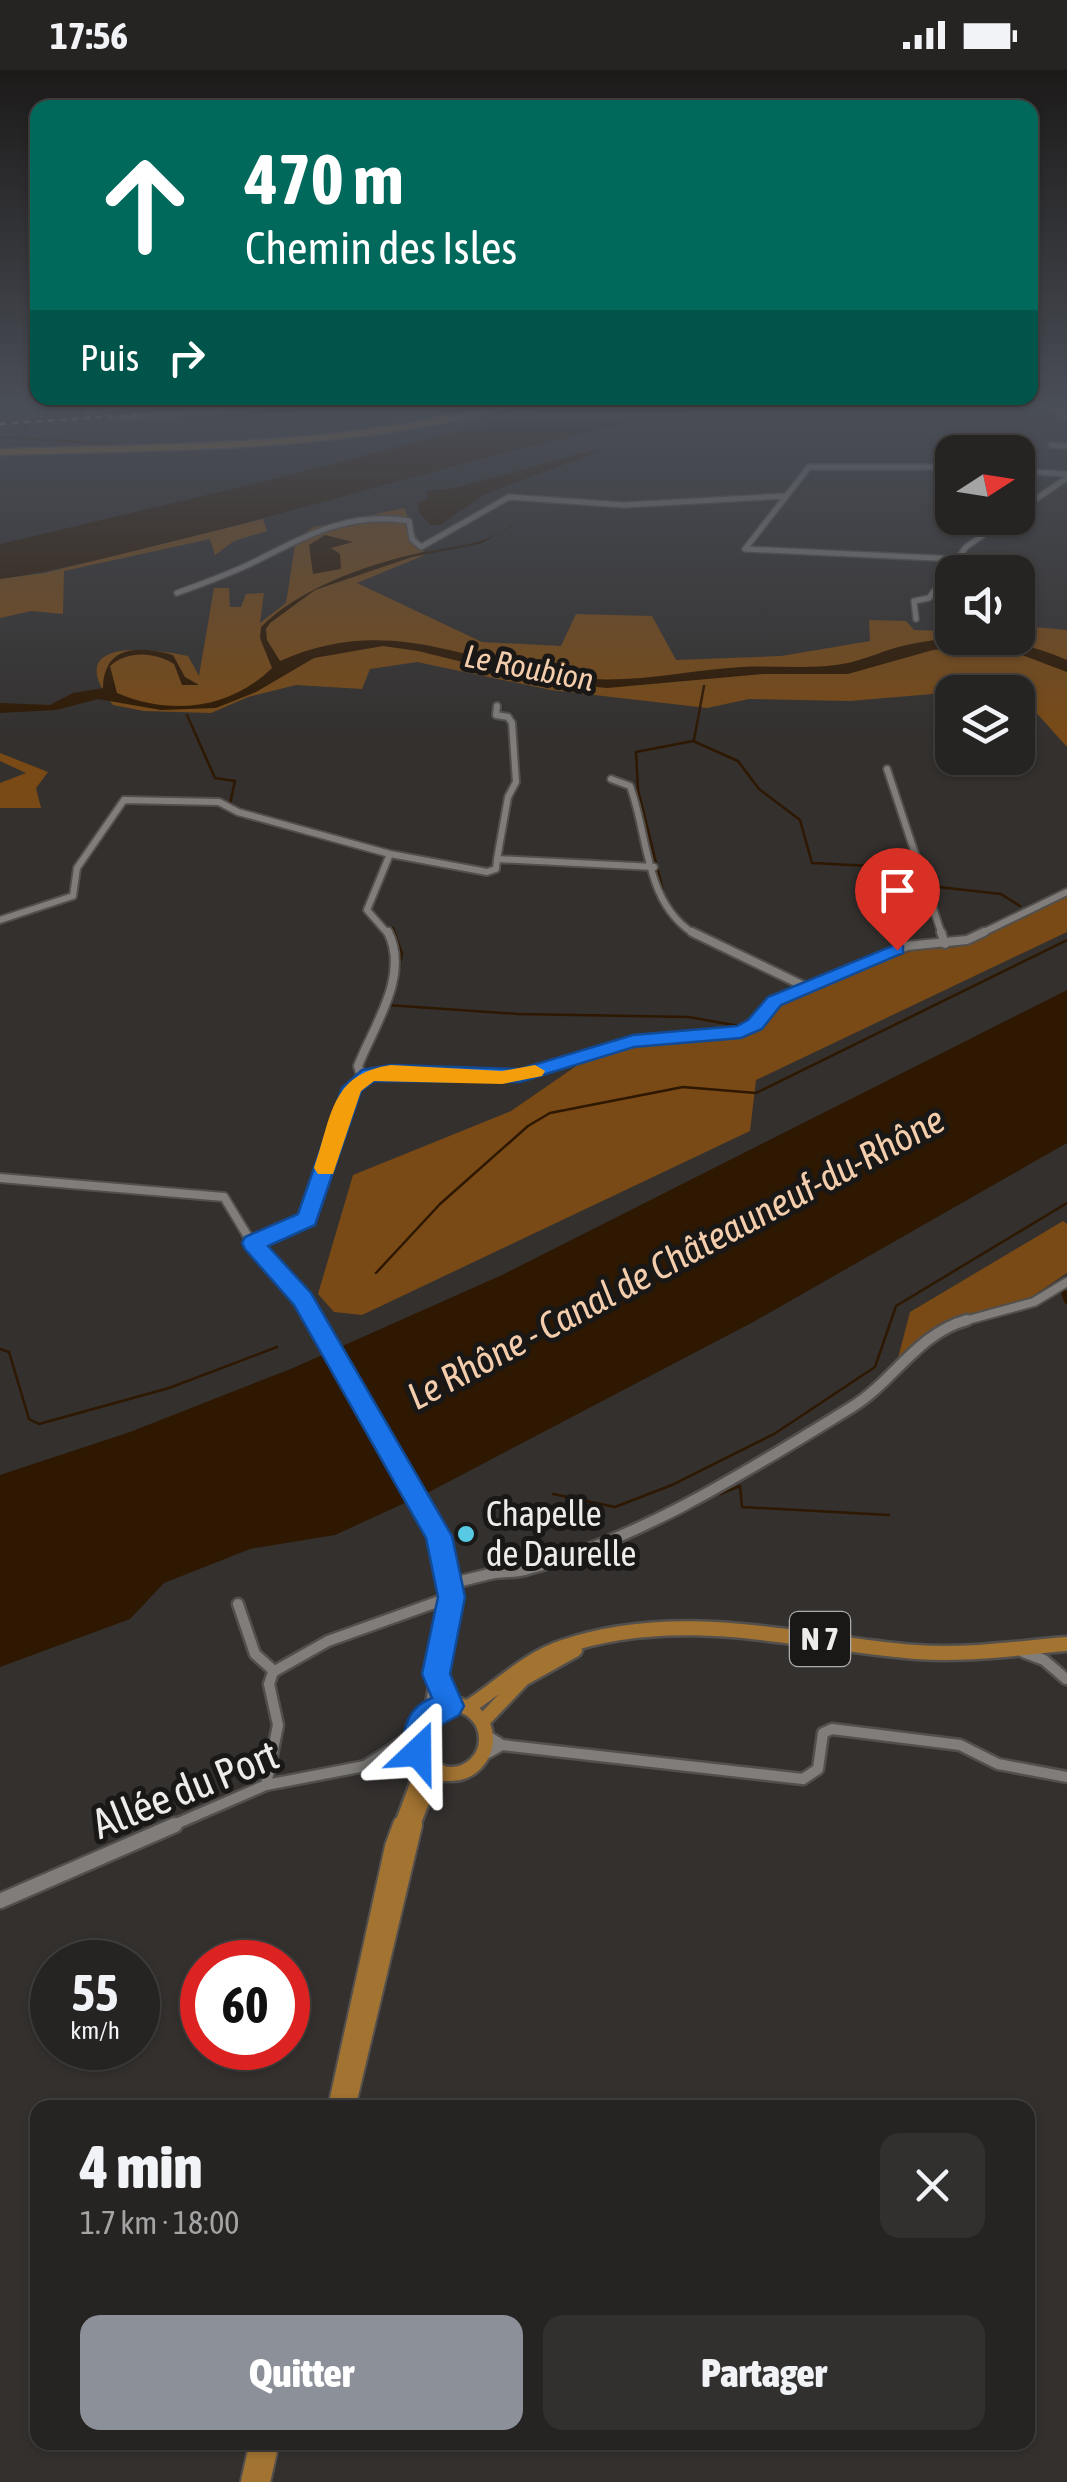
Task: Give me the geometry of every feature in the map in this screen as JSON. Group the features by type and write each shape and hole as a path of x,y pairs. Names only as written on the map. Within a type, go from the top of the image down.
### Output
{"main road":[{"name":"N 7","path":"467,1708 560,1647 625,1630 702,1624 916,1652 1067,1644"},
{"name":"N 7","path":"484,1729 501,1698 542,1666 625,1630"},
{"path":"338,2100 394,1847 429,1714 449,1706 467,1708 484,1729 482,1756 467,1769 442,1772 428,1786 403,1860 348,2100"},
{"path":"420,1747 442,1772"},
{"path":"250,2482 257,2450"},
{"path":"261,2482 268,2450"}],"street":[{"path":"176,592 237,570 322,526 372,518"},
{"path":"387,518 412,524 412,539 421,547 470,518"},
{"path":"770,518 745,550 935,558"},
{"path":"960,555 984,535"},
{"path":"916,619 912,602 929,598 935,590"},
{"path":"0,920 73,896 76,868 124,800 219,802 238,812 392,854 487,872 496,869 508,797 516,782 512,723 508,717 496,714 497,706"},
{"path":"887,769 945,944"},
{"path":"611,779 630,786 660,896 671,916 702,936 806,988"},
{"path":"362,1078 358,1066 399,960 390,933 367,910 392,854"},
{"path":"498,859 654,867"},
{"path":"253,1243 307,1219 352,1088 362,1078 391,1072 520,1076 633,1041 741,1032 755,1024 774,1001 907,946 968,940 1067,892"},
{"path":"0,1178 224,1197 253,1243 302,1299 439,1536 451,1590 429,1714"},
{"path":"266,1785 278,1717 269,1687 274,1672 296,1657 498,1572 520,1572 579,1552 722,1487 862,1401 922,1344 952,1324 1034,1302 1067,1282"},
{"path":"238,1604 255,1654 274,1672"},
{"path":"1016,1649 1044,1660 1067,1677"},
{"path":"436,1674 449,1706"},
{"path":"484,1729 502,1746"},
{"path":"482,1756 502,1746 803,1779 818,1769 822,1733 832,1729 960,1745 998,1764 1067,1778"},
{"name":"Allée du Port","path":"0,1901 266,1785 365,1766 394,1747 420,1747"}],"shaded area":[{"path":"359,518 408,518 425,555 357,583 482,642 561,646 576,614 652,616 676,660 781,656 870,641 869,620 906,621 914,630 935,631 935,655 1035,655 1035,627 1067,630 1067,747 1035,711 1035,675 935,675 935,694 850,701 749,699 707,708 551,690 417,662 370,669 362,689 296,685 248,697 211,713 144,711 113,705 99,683 97,668 103,658 133,650 188,656 199,676 214,588 229,588 230,607 241,607 246,594 264,593 260,623 286,603 296,539 314,527"},
{"path":"263,519 267,531 234,541 215,555 210,539 64,571 63,614 31,611 0,618 0,579 44,573"},
{"path":"0,753 48,772 36,788 41,808 0,808 0,783 26,773 0,761"},
{"path":"1067,897 1067,932 756,1080 750,1131 362,1315 334,1312 318,1294 353,1175 511,1111 585,1060 646,1043 744,1037 762,1028 776,1008 793,997 916,949 958,947"},
{"path":"1063,1221 1067,1224 1067,1273 1027,1300 952,1320 898,1358 910,1312"}],"water":[{"path":"112,518 262,518 70,566 0,579 0,544"},
{"path":"424,518 451,518 440,525 430,525"},
{"path":"514,525 480,544 412,557 315,590 270,623 267,640 280,661 322,646 399,641 549,674 591,679 742,667 835,665 935,640 935,650 848,674 763,674 607,688 539,681 383,646 314,658 256,692 216,708 161,710 98,699 56,710 0,713 0,703 50,705 73,693 103,688 109,664 116,656 135,650 173,655 185,677 199,685 182,685 174,664 167,660 133,655 110,666 117,693 158,705 219,700 255,682 272,668 260,638 261,627 293,602 312,591 354,572 396,559 477,542"},
{"path":"325,535 353,542 331,548 340,554 341,569 313,574 309,545"},
{"path":"1035,649 1046,652 1067,660 1067,672 1022,655 1035,655"},
{"name":"Le Rhône - Canal de Châteauneuf-du-Rhône","path":"1067,990 1067,1143 755,1321 431,1491 335,1535 250,1549 164,1583 130,1619 0,1667 0,1475 130,1432 293,1368 502,1275"}],"waterway":[{"path":"694,740 704,686"},
{"path":"187,715 215,778 235,781 230,804"},
{"path":"663,891 638,790 636,752 693,741 738,761 759,789 800,820 812,863 912,868 937,931"},
{"path":"930,886 1001,894 1020,906"},
{"path":"393,928 402,954 395,984"},
{"path":"376,1273 440,1204 528,1126 550,1113 683,1087 756,1093 1067,940"},
{"path":"777,969 803,981"},
{"path":"387,1005 518,1014 689,1017 739,1026"},
{"path":"553,1494 615,1507 672,1485 774,1434 875,1367 896,1306 1067,1203"},
{"path":"1064,1292 1067,1301"},
{"path":"0,1349 9,1352 29,1419 39,1424 169,1388 277,1347"},
{"path":"720,1494 740,1486 742,1507 889,1515"}],"slow traffic":[{"path":"325,1168 352,1088 369,1075 391,1072 502,1078 535,1071"}],"place":[{"name":"Chapelle de Daurelle","path":"466,1534"}],"route":[{"path":"418,1752 416,1739 423,1721 431,1712 449,1706 436,1674 452,1597 436,1525 302,1299 253,1243 307,1219 352,1088 369,1075 391,1072 520,1076 633,1041 741,1032 755,1024 774,1001 897,950"}],"water label":[{"name":"Le Roubion","path":"529,668"}]}
